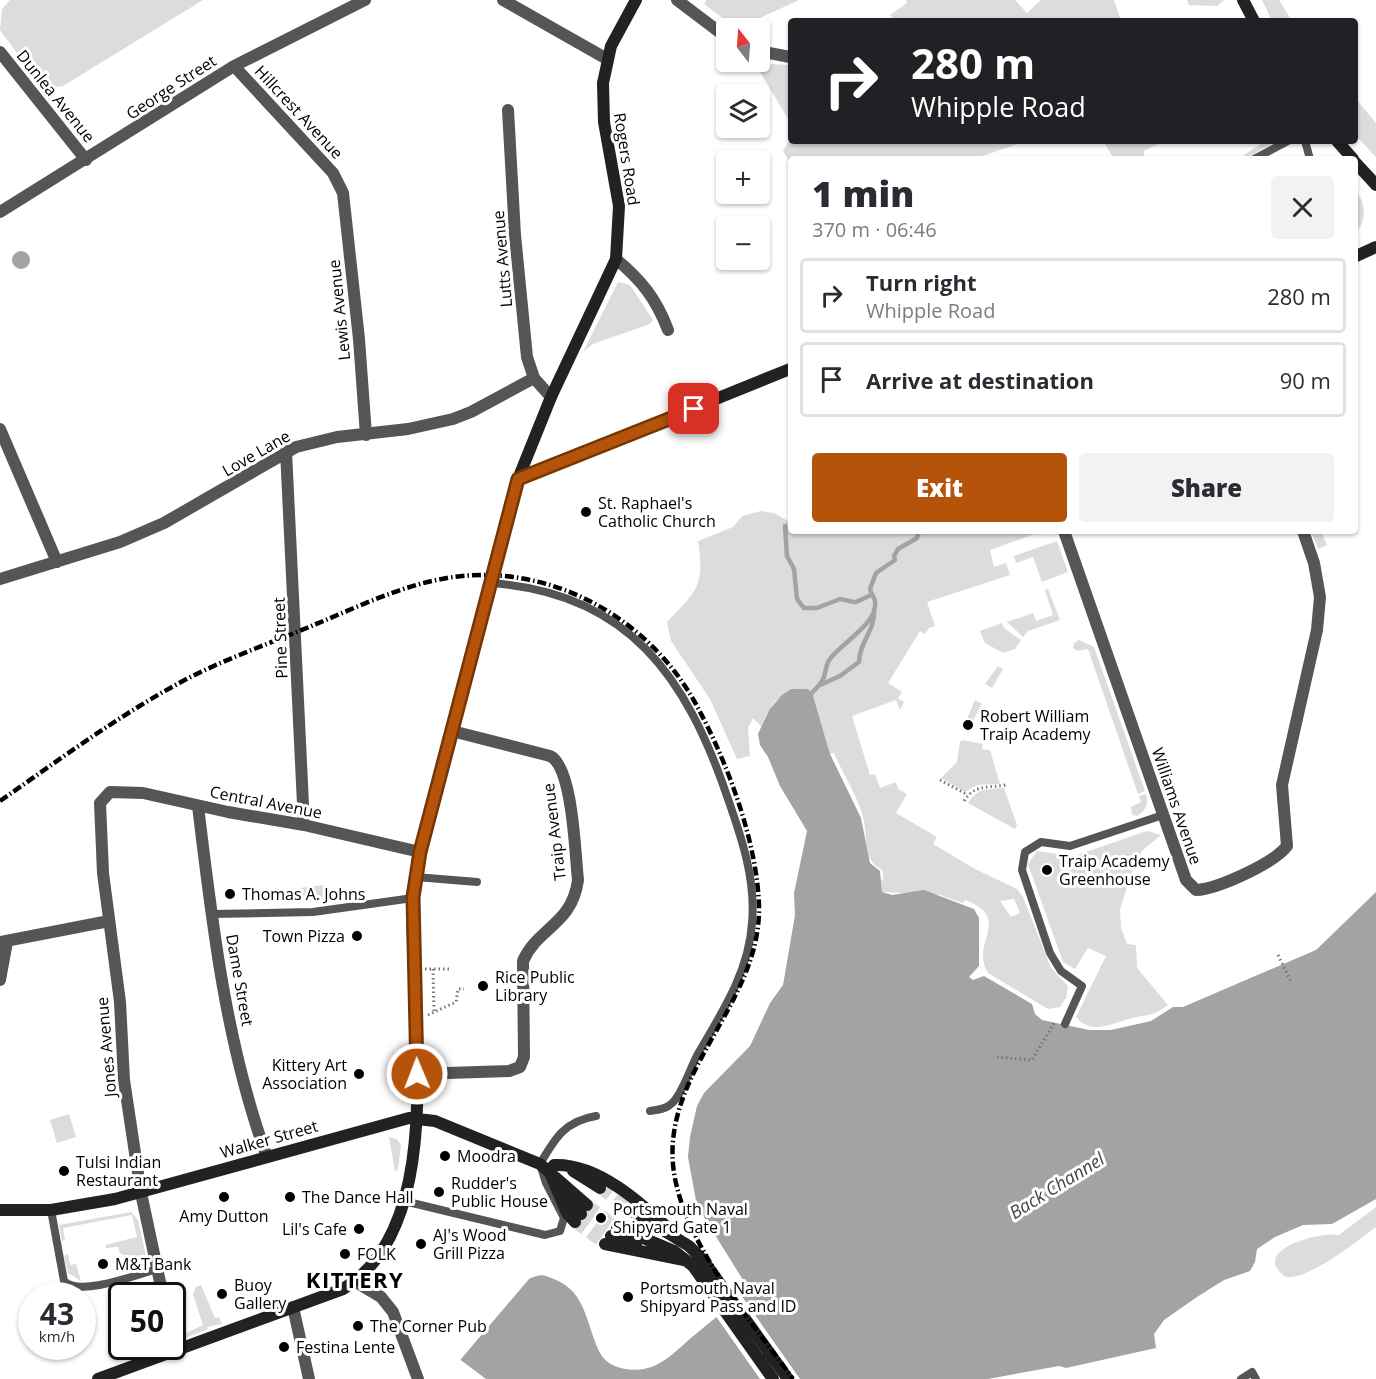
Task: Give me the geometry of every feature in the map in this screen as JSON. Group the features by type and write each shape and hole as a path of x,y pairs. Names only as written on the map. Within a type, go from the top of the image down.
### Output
{"street":[{"name":"George Street","path":"0,212 234,66 365,0"},
{"path":"503,0 608,59"},
{"name":"Rogers Road","path":"356,1282 381,1252 404,1201 413,1162 417,1074 413,897 420,852 518,479 550,398 616,259 619,206 603,114 608,59 621,24 636,0"},
{"path":"677,0 716,29"},
{"path":"1244,0 1253,18"},
{"name":"Dunlea Avenue","path":"0,52 86,160"},
{"path":"770,53 788,57"},
{"name":"Hillcrest Avenue","path":"234,66 320,158 339,182"},
{"name":"Lutts Avenue","path":"508,110 515,235 527,357 534,378 550,398"},
{"path":"1340,144 1350,156"},
{"path":"1358,164 1376,184"},
{"name":"Lewis Avenue","path":"339,182 348,223 366,435"},
{"path":"1358,256 1376,247"},
{"path":"1358,256 1376,258"},
{"path":"616,259 647,287 659,305 668,330"},
{"path":"518,479 788,370"},
{"name":"Love Lane","path":"0,579 120,542 164,523 214,496 286,451 314,441 366,435 453,419 534,378"},
{"path":"0,429 57,562"},
{"name":"Pine Street","path":"286,451 304,825"},
{"name":"Williams Avenue","path":"1065,534 1187,884 1196,890 1210,888 1269,861 1280,855 1287,846 1282,785 1317,630 1320,597 1314,563 1304,534"},
{"name":"Traip Avenue","path":"417,1074 509,1071 520,1067 524,1057 524,961 531,948 566,914 576,894 578,880 566,783 560,764 550,756 452,731"},
{"name":"Central Avenue","path":"106,794 143,793 198,806 304,825 420,852"},
{"name":"Jones Avenue","path":"106,794 100,811 103,873 120,1002 124,1080 141,1193 160,1282"},
{"name":"Dame Street","path":"198,806 212,914 240,1072 267,1156"},
{"path":"0,980 4,942 109,921"},
{"name":"Walker Street","path":"0,1210 51,1210 141,1193 402,1119 416,1118 435,1121 547,1166 572,1170 600,1188"},
{"path":"547,1166 574,1165 592,1173 655,1216 689,1246 703,1260 774,1379"},
{"name":"Walker Street","path":"547,1166 581,1214 567,1213 547,1166"},
{"path":"630,1210 689,1246"},
{"path":"688,1261 611,1235 674,1251 688,1261 725,1300 788,1379"},
{"path":"186,1345 356,1282 381,1297 393,1312 418,1379"},
{"path":"293,1307 309,1379"},
{"path":"98,1379 120,1375 152,1360"}],"lane":[{"path":"1260,156 1282,144"},
{"path":"490,584 526,586 583,605 631,635 654,656 684,695 707,741 742,842 751,880 753,907 748,948 740,977 728,1003 685,1076 675,1100 666,1108 650,1111"},
{"path":"1065,1024 1082,986 1061,971 1050,953 1022,870 1025,852 1041,842 1070,846 1163,815"},
{"path":"416,877 477,882"},
{"path":"212,914 313,912 413,897"},
{"path":"404,1201 545,1235 560,1231 564,1225 564,1218 546,1183 547,1166 554,1142 571,1123 596,1116"},
{"path":"51,1210 64,1281 67,1284 82,1289 157,1269"},
{"path":"1241,1379 1254,1376"}],"path":[{"path":"940,780 968,795"},
{"path":"964,801 968,795 981,786 1006,785"},
{"path":"1278,955 1291,982"},
{"path":"423,969 451,969"},
{"path":"433,969 434,1012"},
{"path":"416,1022 456,1002 458,989 464,989"},
{"path":"998,1057 1032,1060 1055,1022"},
{"path":"322,1236 329,1234"}],"shaded area":[{"path":"10,0 203,0 63,86 43,89 0,30 2,9"},
{"path":"707,0 799,0 760,18 722,18 704,4"},
{"path":"906,0 1015,0 1027,13 1041,0 1114,0 1120,18 892,18 890,15 907,3"},
{"path":"1187,0 1224,0 1217,6 1189,5"},
{"path":"1262,0 1279,0 1290,18 1271,18"},
{"path":"770,64 788,65 788,119 770,89 770,84 767,84 760,72 770,72"},
{"path":"1358,102 1376,123 1376,157 1358,138"},
{"path":"788,142 1017,144 983,156 788,156 788,160 783,151"},
{"path":"1105,144 1158,144 1144,151 1144,156 1112,156"},
{"path":"1260,144 1272,144 1250,156 1242,156"},
{"path":"1358,194 1364,208 1359,229 1358,226"},
{"path":"618,282 630,285 653,320 650,324 593,344 583,352"},
{"path":"761,511 774,513 788,521 788,534 1035,534 990,550 994,567 1006,563 1010,575 927,602 935,626 929,628 925,634 920,631 888,683 902,692 898,698 904,702 900,710 896,700 852,716 870,775 875,774 880,788 896,782 898,789 907,794 896,813 937,837 933,844 975,869 1017,889 1023,897 1051,968 1068,986 1066,998 1060,1007 1048,1009 988,973 983,951 989,923 987,915 979,907 965,900 963,903 940,895 882,892 883,872 870,858 860,809 834,753 830,754 812,692 795,689 780,697 768,711 762,727 753,718 748,728 750,756 737,759 710,699 671,641 667,622 692,594 696,586 700,568 698,541 733,527 742,516","holes":["1014,899 1020,913 1011,917 1000,901"]},
{"path":"1312,534 1322,534 1327,545 1318,549"},
{"path":"1057,541 1068,572 1042,582 1033,557 1016,563 1014,556"},
{"path":"1048,589 1060,620 1028,631 1023,637 1007,622 1033,613 1036,621 1053,615 1045,590"},
{"path":"1002,623 1004,628 1021,640 1015,649 1003,653 985,643 980,631"},
{"path":"1079,640 1094,647 1145,791 1138,794 1088,649 1077,651 1073,648 1074,643"},
{"path":"998,666 1003,669 992,688 985,684"},
{"path":"975,700 982,704 971,724 966,721"},
{"path":"962,740 983,744 982,749 990,750 1000,784 977,785 965,792 941,778 957,762"},
{"path":"1004,788 1017,825 1015,829 968,803 975,794 983,790"},
{"path":"1146,794 1145,809 1137,816 1132,815 1131,807 1141,802 1139,796"},
{"path":"1147,831 1161,835 1142,851 1131,874 1120,910 1121,928 1127,944 1136,945 1137,968 1168,1005 1148,1015 1101,1027 1088,1026 1076,1017 1106,956 1088,948 1075,969 1063,962 1028,864 1037,851 1074,856"},
{"path":"324,885 329,899 293,903 291,889"},
{"path":"69,1114 76,1137 57,1143 50,1120"},
{"path":"389,1137 397,1139 401,1145 398,1170 395,1171"},
{"path":"1376,1207 1376,1227 1320,1266 1296,1276 1286,1277 1277,1268 1275,1259 1281,1251 1317,1236 1339,1235"},
{"path":"131,1212 138,1220 147,1261 144,1266 130,1270 128,1266 123,1268 128,1257 120,1253 118,1247 106,1248 105,1245 137,1237 132,1215 63,1228 65,1240 62,1241 59,1225"},
{"path":"68,1254 70,1265 76,1264 81,1281 68,1273 64,1256"},
{"path":"201,1285 215,1318 219,1317 222,1324 207,1327 208,1329 186,1338 186,1333 203,1325 193,1294 196,1287"}],"water":[{"path":"21,251 27,254 30,260 27,266 21,269 15,266 12,260 15,254"},
{"name":"Back Channel","path":"791,689 807,689 812,692 830,754 861,818 870,863 880,871 882,892 892,895 924,890 974,909 979,918 979,966 969,977 973,980 984,976 1032,1004 1035,1014 1042,1020 1089,1030 1111,1030 1151,1021 1173,1007 1183,1007 1316,950 1376,892 1376,1199 1332,1224 1303,1225 1275,1237 1257,1249 1255,1262 1250,1271 1224,1280 1164,1320 1154,1334 1156,1348 1066,1368 1059,1366 988,1379 452,1379 461,1359 529,1279 539,1275 554,1279 573,1292 584,1310 595,1342 604,1359 617,1367 632,1370 654,1366 666,1359 747,1293 748,1288 697,1206 688,1157 697,1106 704,1093 750,1046 770,1003 783,985 795,915 794,893 807,831 780,786 768,757 760,745 758,734 769,710 782,695"}],"pier":[{"path":"741,1295 800,1379 760,1379 715,1315"},
{"path":"458,1358 486,1379 449,1379"}],"waterway":[{"path":"785,526 787,556 794,569 797,599 804,608 817,608 840,599 856,602 871,595"},
{"path":"810,695 823,680 830,659 858,633 871,617 875,609 875,601 870,589 876,573 895,560 894,556 898,549 917,538 918,534"},
{"path":"820,685 840,676 859,662 874,616 874,609"}],"tunnel":[{"path":"600,1188 630,1210"},
{"path":"587,1205 617,1227"},
{"path":"581,1214 611,1236"},
{"path":"575,1222 605,1244"}],"railway":[{"path":"0,801 112,724 181,682 244,653 411,586 447,578 485,575 523,578 559,588 593,603 625,623 653,647 678,676 698,708 730,778 753,856 759,906 755,942 744,976 681,1103 673,1137 674,1173 681,1201 706,1255 740,1307 793,1379"}],"place":[{"name":"St. Raphael's Catholic Church","path":"586,512"},
{"name":"Robert William Traip Academy","path":"968,725"},
{"name":"Traip Academy Greenhouse","path":"1047,870"},
{"name":"Thomas A. Johns","path":"230,894"},
{"name":"Town Pizza","path":"357,936"},
{"name":"Rice Public Library","path":"483,986"},
{"name":"Kittery Art Association","path":"359,1074"},
{"name":"Moodra","path":"445,1156"},
{"name":"Tulsi Indian Restaurant","path":"64,1171"},
{"name":"Rudder's Public House","path":"439,1192"},
{"name":"Amy Dutton","path":"224,1197"},
{"name":"The Dance Hall","path":"290,1197"},
{"name":"Portsmouth Naval Shipyard Gate 1","path":"601,1218"},
{"name":"Lil's Cafe","path":"359,1229"},
{"name":"AJ's Wood Grill Pizza","path":"421,1244"},
{"name":"FOLK","path":"345,1254"},
{"name":"M&T Bank","path":"103,1264"},
{"name":"Buoy Gallery","path":"222,1294"},
{"name":"Portsmouth Naval Shipyard Pass and ID","path":"628,1297"},
{"name":"The Corner Pub","path":"358,1326"},
{"name":"Festina Lente","path":"284,1347"}],"district":[{"name":"KITTERY","path":"355,1280"}],"route":[{"path":"417,1074 413,897 420,852 426,819 452,731 518,479 694,409"}]}
